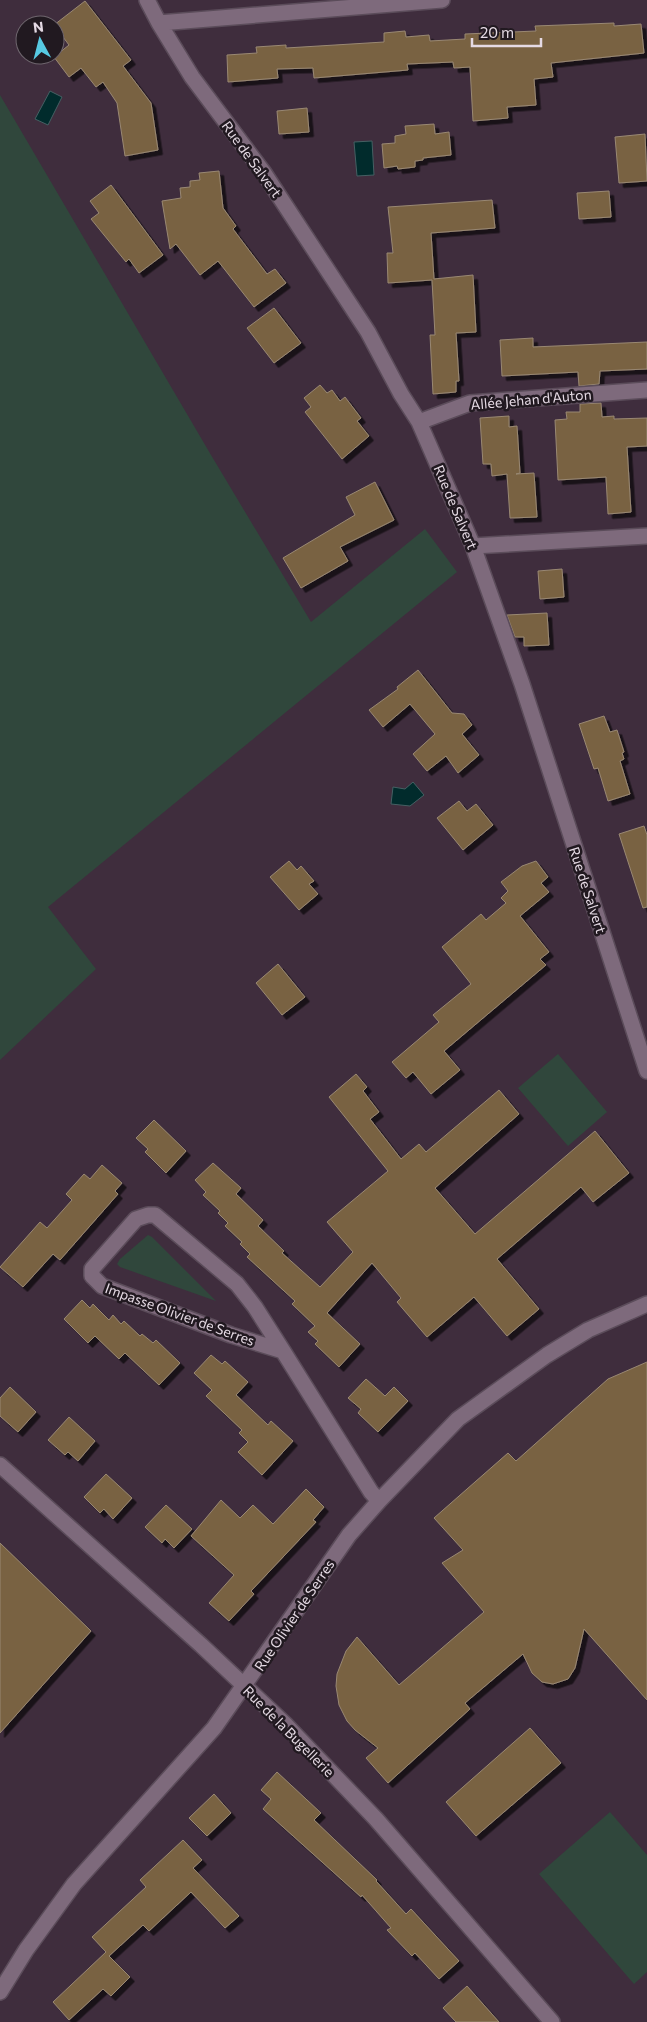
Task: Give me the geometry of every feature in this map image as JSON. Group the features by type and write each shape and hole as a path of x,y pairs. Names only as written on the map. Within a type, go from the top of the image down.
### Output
{"street":[{"name":"Rue de Salvert","path":"147,0 192,77 264,173 362,323 401,394 419,422 474,546 522,684 647,1071"},
{"path":"159,23 330,4 442,0"},
{"name":"Allée Jehan d'Auton","path":"419,422 470,403 647,390"},
{"path":"474,546 647,536"},
{"name":"Impasse Olivier de Serres","path":"283,1351 232,1335 102,1286 92,1276 92,1270 136,1220 144,1215 155,1215 237,1284 255,1307 283,1351 371,1492 379,1501"},
{"name":"Rue Olivier de Serres","path":"0,1992 26,1950 74,1884 214,1728 349,1535 379,1501 458,1419 547,1355 580,1335 647,1304"},
{"name":"Rue de la Bugellerie","path":"0,1466 285,1724 376,1819 552,2022"}],"shaded area":[{"path":"50,91 62,97 48,125 35,119"},
{"path":"0,95 311,622 425,529 457,572 48,907 96,969 0,1060"},
{"path":"372,141 374,175 357,176 354,142"},
{"path":"413,782 424,795 410,806 391,804 393,787 405,789"},
{"path":"558,1054 607,1112 568,1146 518,1088"},
{"path":"148,1235 216,1301 120,1267 117,1264 120,1259"},
{"path":"610,1812 647,1855 647,1972 634,1984 539,1874"}],"building":[{"path":"85,1 131,60 123,66 151,103 158,150 125,156 117,103 103,82 96,87 81,68 69,77 60,65 65,65 65,48 69,45 65,40 65,16"},
{"path":"614,23 614,26 641,24 644,53 551,63 553,77 534,79 536,105 507,107 508,118 473,121 470,67 454,68 453,62 407,64 408,70 314,78 313,68 277,69 278,78 228,82 227,55 257,53 256,47 286,45 286,48 384,42 384,33 405,31 406,37 429,35 430,41 465,39 465,34 536,31 535,26"},
{"path":"307,108 309,132 279,134 277,111"},
{"path":"434,124 435,134 449,132 451,155 423,158 423,160 415,161 415,167 398,169 397,166 384,168 382,144 395,143 395,136 406,134 405,126"},
{"path":"645,134 647,181 619,183 615,137"},
{"path":"219,171 223,208 236,226 233,229 267,274 275,269 286,283 254,307 218,261 200,275 176,244 170,249 162,201 181,198 180,188 190,187 190,181 200,180 199,173"},
{"path":"111,185 163,255 139,273 129,259 126,262 91,219 99,213 90,201"},
{"path":"609,191 611,217 579,219 577,193"},
{"path":"492,200 495,228 431,233 434,279 473,275 476,332 456,333 459,381 456,381 456,392 433,394 430,335 435,335 432,280 388,283 387,253 393,253 388,207"},
{"path":"274,308 301,343 274,363 247,328"},
{"path":"533,338 533,347 647,342 647,369 600,371 599,384 579,386 578,372 502,376 500,340"},
{"path":"320,385 327,393 332,390 340,401 345,397 361,418 357,421 369,436 342,459 305,412 311,407 304,398"},
{"path":"601,403 602,417 614,416 614,419 647,418 647,446 627,447 631,512 608,514 606,477 558,480 555,420 567,419 566,412 580,412 580,404"},
{"path":"509,416 509,427 517,426 520,473 516,474 534,473 537,517 510,518 507,474 492,476 491,464 483,464 480,418"},
{"path":"375,482 394,520 340,547 348,561 301,588 283,558 355,515 346,497"},
{"path":"562,569 564,597 540,599 538,571"},
{"path":"547,613 549,645 524,646 524,637 515,637 507,615"},
{"path":"418,670 452,713 464,714 472,725 462,734 479,755 458,773 446,756 427,771 413,754 435,734 410,704 383,727 369,710 398,689 397,687"},
{"path":"604,716 610,732 617,730 624,752 622,753 624,759 620,761 630,794 608,801 598,768 594,769 579,724"},
{"path":"459,801 467,811 476,804 493,825 463,850 437,818"},
{"path":"644,826 647,835 647,907 643,908 619,834"},
{"path":"289,861 297,870 301,866 314,881 309,884 318,894 299,910 270,877"},
{"path":"536,861 548,877 541,883 549,892 520,916 549,952 540,959 546,965 444,1051 460,1070 431,1094 413,1072 406,1078 392,1062 439,1022 433,1015 471,984 442,947 481,914 486,920 506,903 501,898 508,891 501,882 522,866"},
{"path":"278,964 305,997 282,1015 256,983"},
{"path":"356,1074 367,1087 363,1091 379,1112 370,1119 401,1159 419,1144 426,1152 499,1090 519,1114 435,1188 475,1234 595,1131 629,1173 593,1202 581,1187 497,1259 539,1309 507,1336 474,1297 427,1337 397,1302 401,1298 372,1263 327,1313 360,1344 339,1367 315,1344 318,1341 308,1332 315,1326 292,1304 295,1301 247,1257 250,1254 240,1244 242,1242 225,1226 228,1223 218,1213 220,1211 203,1195 206,1192 195,1180 213,1163 241,1188 236,1194 263,1220 258,1226 284,1251 282,1253 320,1287 353,1252 327,1222 388,1171 329,1097"},
{"path":"154,1120 186,1151 166,1173 145,1152 148,1149 136,1138"},
{"path":"102,1165 122,1183 115,1191 118,1194 60,1260 53,1254 23,1287 0,1267 40,1222 47,1228 72,1200 66,1194 84,1174 90,1179"},
{"path":"82,1300 90,1308 93,1304 109,1320 113,1315 121,1324 124,1321 140,1336 142,1334 153,1343 156,1340 180,1363 159,1385 125,1353 119,1359 95,1336 88,1343 64,1319"},
{"path":"211,1355 222,1364 225,1361 248,1382 236,1395 268,1425 271,1421 293,1441 262,1475 238,1452 248,1442 239,1433 242,1430 206,1396 212,1390 194,1373"},
{"path":"647,1362 647,1700 584,1629 575,1668 568,1679 553,1684 542,1682 532,1673 523,1654 465,1703 470,1709 388,1783 366,1758 378,1748 355,1730 347,1721 339,1705 336,1686 337,1674 346,1651 357,1637 399,1685 484,1612 442,1563 463,1550 434,1518 508,1453 516,1461 608,1379"},
{"path":"366,1379 385,1396 394,1387 408,1401 378,1432 358,1413 361,1409 348,1398"},
{"path":"10,1387 36,1412 18,1432 0,1416 0,1398"},
{"path":"69,1417 95,1441 78,1461 68,1452 65,1455 48,1440"},
{"path":"106,1474 132,1498 113,1519 104,1509 100,1513 84,1497"},
{"path":"306,1489 324,1507 313,1520 316,1522 251,1591 254,1594 229,1621 209,1603 234,1575 191,1536 221,1500 240,1518 253,1505 273,1524"},
{"path":"166,1505 192,1529 174,1548 165,1539 162,1543 145,1527"},
{"path":"0,1543 91,1631 0,1733"},
{"path":"530,1728 561,1763 476,1836 446,1802"},
{"path":"277,1772 321,1813 314,1820 377,1880 406,1914 411,1909 459,1961 439,1979 415,1953 412,1956 387,1930 391,1928 362,1895 361,1897 263,1809 271,1799 261,1790"},
{"path":"214,1794 231,1813 207,1836 189,1818"},
{"path":"183,1840 202,1860 193,1868 239,1916 225,1928 191,1892 149,1931 143,1925 109,1956 130,1977 111,1996 103,1989 69,2020 53,2002 106,1952 92,1937 146,1887 140,1880"},
{"path":"467,1986 499,2022 456,2022 443,2008"}]}
